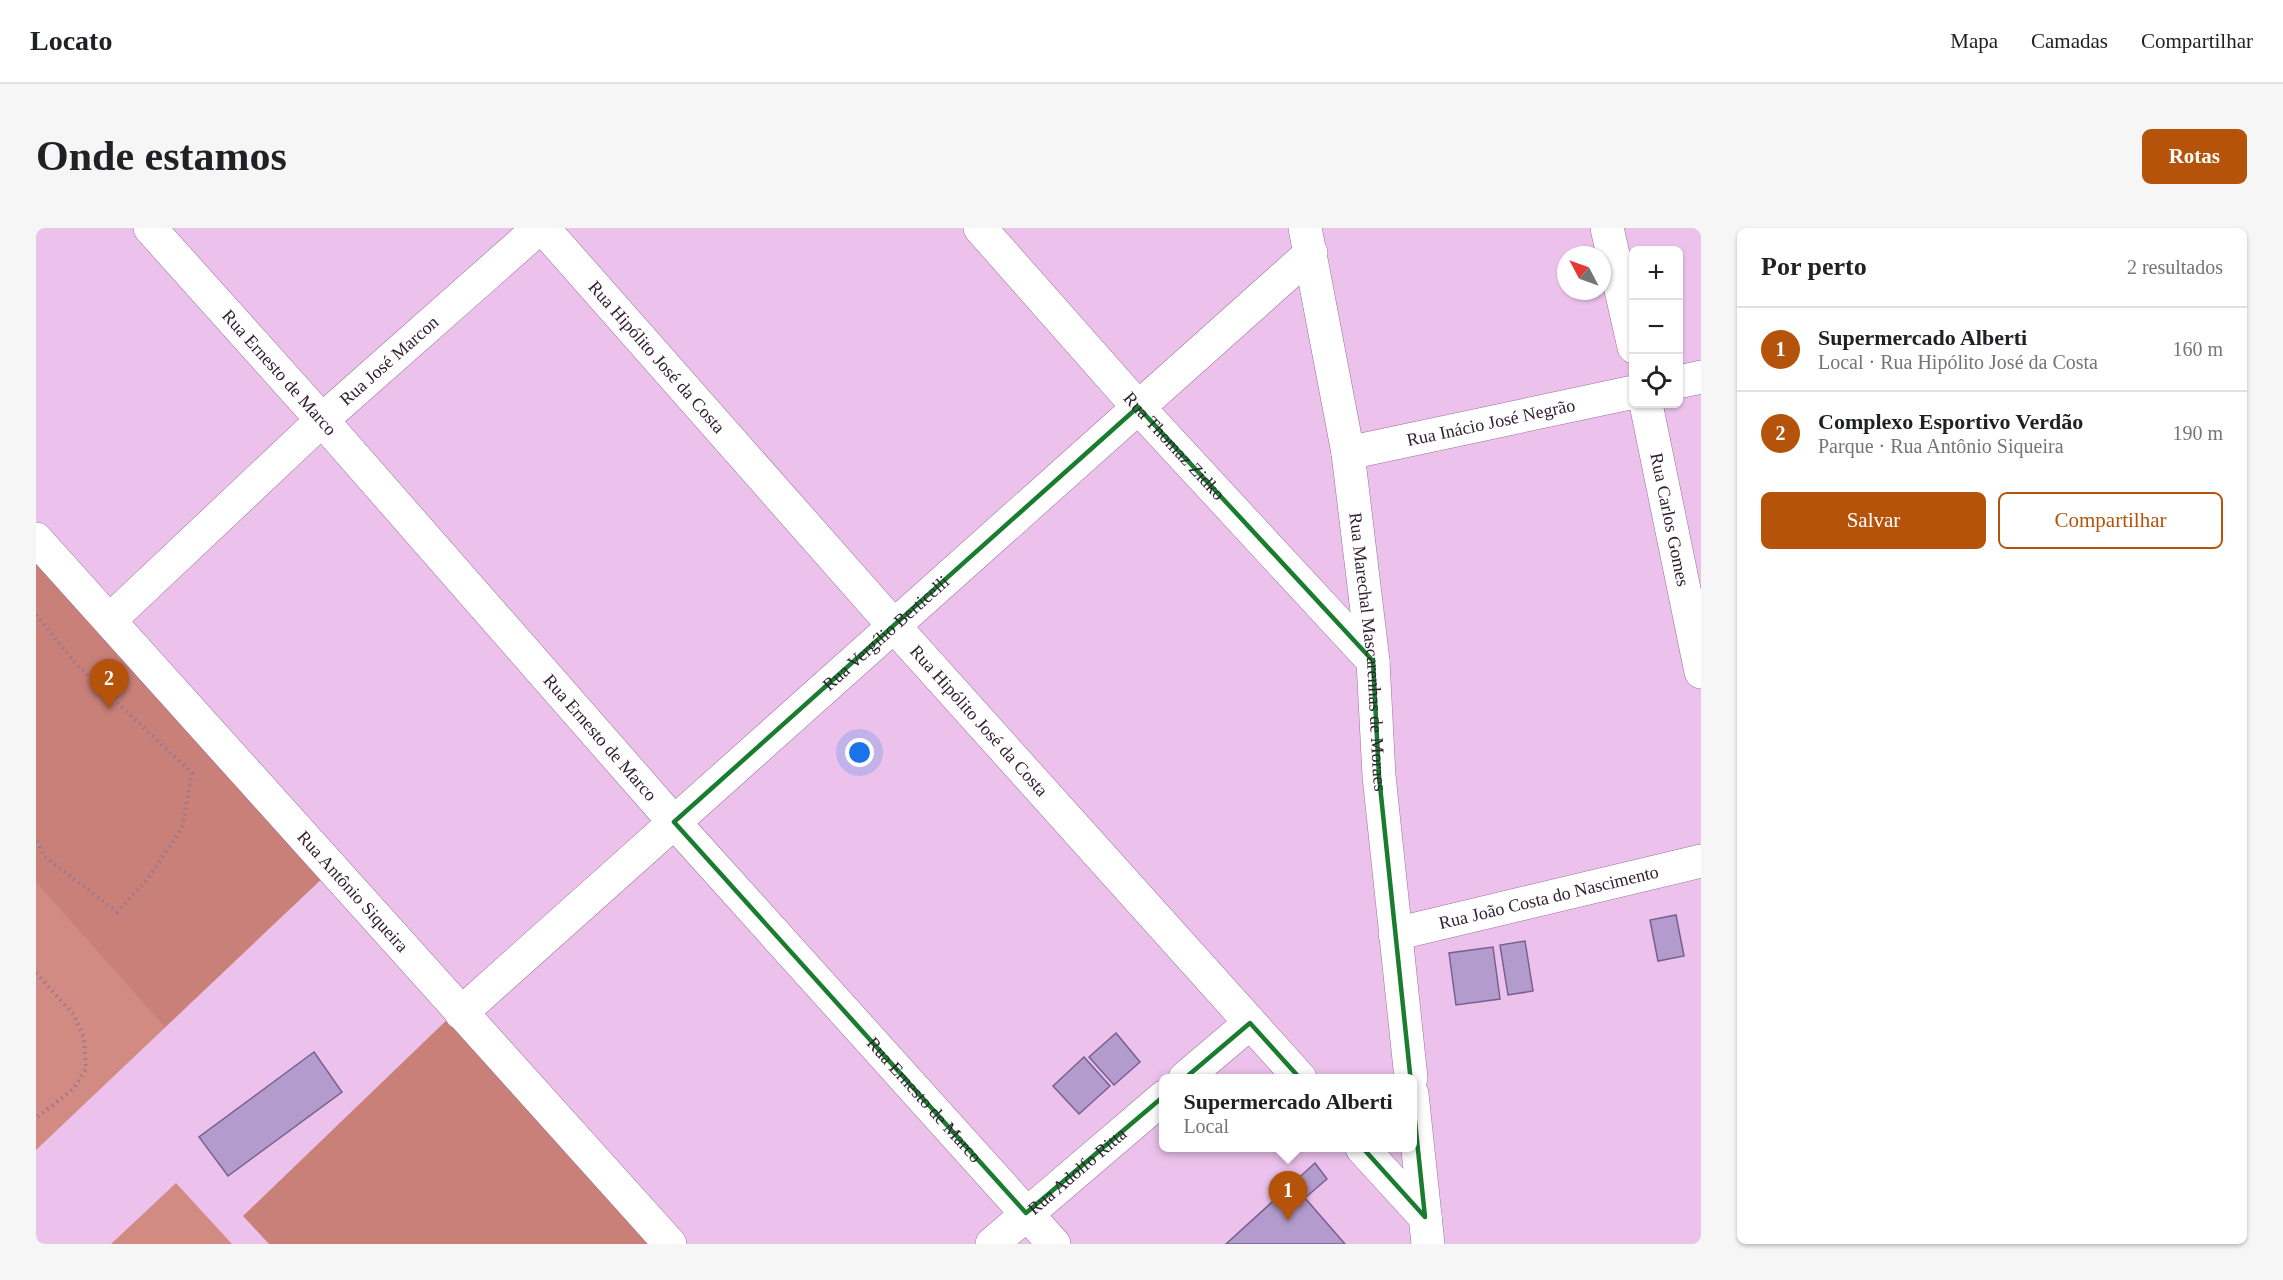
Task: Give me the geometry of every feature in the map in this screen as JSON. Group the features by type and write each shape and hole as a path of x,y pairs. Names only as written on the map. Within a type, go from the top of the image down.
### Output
{"street":[{"name":"Rua Ernesto de Marco","path":"150,228 675,822 1054,1244"},
{"name":"Rua José Marcon","path":"110,620 322,420 541,228"},
{"name":"Rua Hipólito José da Costa","path":"541,228 1296,1074"},
{"name":"Rua Thomaz Zidko","path":"980,228 1138,407 1373,662"},
{"path":"1607,228 1629,325"},
{"name":"Rua Vergílio Berticelli","path":"461,1013 1138,407 1308,240"},
{"name":"Rua Marechal Mascarenhas de Moraes","path":"1308,240 1348,453 1373,662 1379,776 1411,1074"},
{"path":"1683,381 1701,377"},
{"name":"Rua Inácio José Negrão","path":"1348,453 1629,393"},
{"name":"Rua Carlos Gomes","path":"1647,408 1701,672"},
{"name":"Rua Antônio Siqueira","path":"36,539 670,1244"},
{"name":"Rua João Costa do Nascimento","path":"1395,934 1701,861"},
{"path":"1190,1074 1250,1023"},
{"name":"Rua Adolfo Ritta","path":"992,1244 1159,1101"},
{"path":"1417,1136 1426,1230"},
{"path":"1365,1152 1426,1230"}],"path":[{"path":"36,615 77,665 192,773 182,828 147,880 117,912 44,856 36,838"},
{"path":"36,973 74,1015 84,1038 86,1069 73,1089 36,1118"}],"highlighted area":[{"path":"1138,407 1373,661 1379,776 1425,1217 1250,1023 1026,1213 674,822"}],"shaded area":[{"path":"36,546 330,871 36,1150"},
{"path":"36,546 330,871 165,1027 36,882"},
{"path":"453,1014 656,1244 269,1244 243,1216"},
{"path":"176,1183 232,1244 111,1244"}],"building":[{"path":"1676,915 1684,956 1658,961 1650,920"},
{"path":"1525,941 1533,991 1508,995 1500,945"},
{"path":"1493,947 1500,999 1456,1005 1449,953"},
{"path":"1116,1033 1140,1062 1114,1085 1089,1057"},
{"path":"314,1052 342,1092 228,1176 199,1137"},
{"path":"1084,1057 1110,1086 1079,1114 1053,1086"},
{"path":"1315,1163 1327,1179 1305,1198 1345,1244 1226,1244"}],"place":[{"name":"Complexo Esportivo Verdão","path":"109,709"},
{"name":"Supermercado Alberti","path":"1288,1221"}]}
